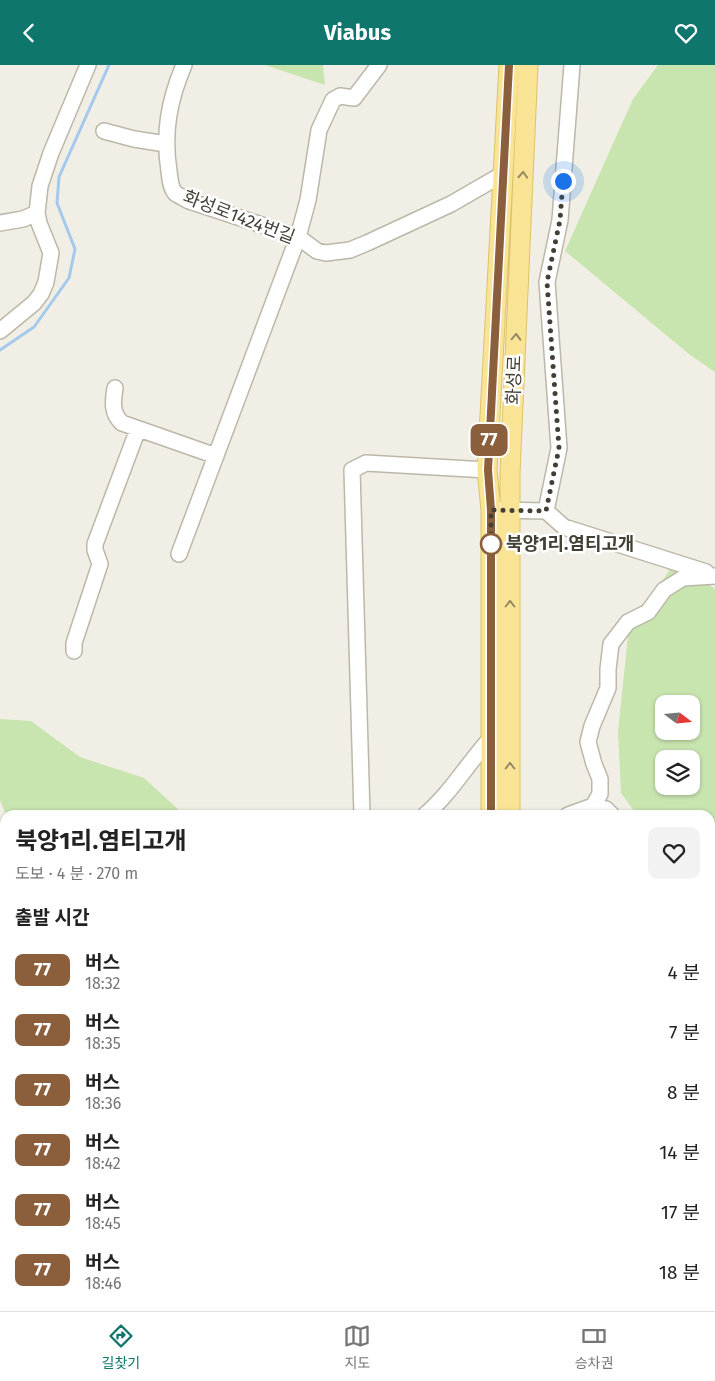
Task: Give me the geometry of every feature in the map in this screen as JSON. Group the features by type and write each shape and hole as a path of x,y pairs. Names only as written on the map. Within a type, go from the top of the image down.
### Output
{"main road":[{"name":"화성로","path":"491,810 491,510 488,470 509,65"},
{"name":"화성로","path":"510,810 510,510 528,65"}],"street":[{"path":"0,331 34,303 41,294 46,282 51,253 42,232 37,213 44,172 88,65"},
{"name":"화성로1424번길","path":"184,65 172,97 166,144 171,184 175,193 181,197 298,237 317,251 326,253 350,249 444,208 503,174"},
{"path":"179,555 298,237 308,200 319,130 333,100 340,96 354,98 379,65"},
{"path":"546,511 559,448 547,282 560,220 572,65"},
{"path":"104,131 134,139 166,144"},
{"path":"0,223 23,219 37,213"},
{"path":"115,388 113,401 116,417 122,423 216,456"},
{"path":"74,651 74,643 100,564 95,550 95,543 138,429"},
{"path":"362,810 352,470 366,463 488,470"},
{"path":"491,510 546,511 564,527 715,576"},
{"path":"593,806 600,793 600,779 588,742 592,726 608,688 611,644 628,622 648,612 664,590 683,577 715,576"},
{"path":"430,810 453,787 475,756 490,739"},
{"path":"582,810 593,806 607,810"}],"green space":[{"path":"265,65 323,65 325,85"},
{"path":"658,65 715,65 715,372 690,355 565,251 633,99"},
{"path":"675,561 715,589 715,810 633,810 621,793 618,731 628,636"},
{"path":"0,719 31,721 80,757 144,778 179,810 4,810 0,800"}],"waterway":[{"path":"0,350 34,327 69,278 75,249 57,203 59,177 109,65"}],"bus line":[{"name":"77","path":"491,810 491,510 488,470 509,65"}],"place":[{"name":"북양1리.염티고개","path":"491,544"}],"route":[{"path":"491,544 491,548 491,510 546,511 559,448 547,282 560,220 563,181"}]}
